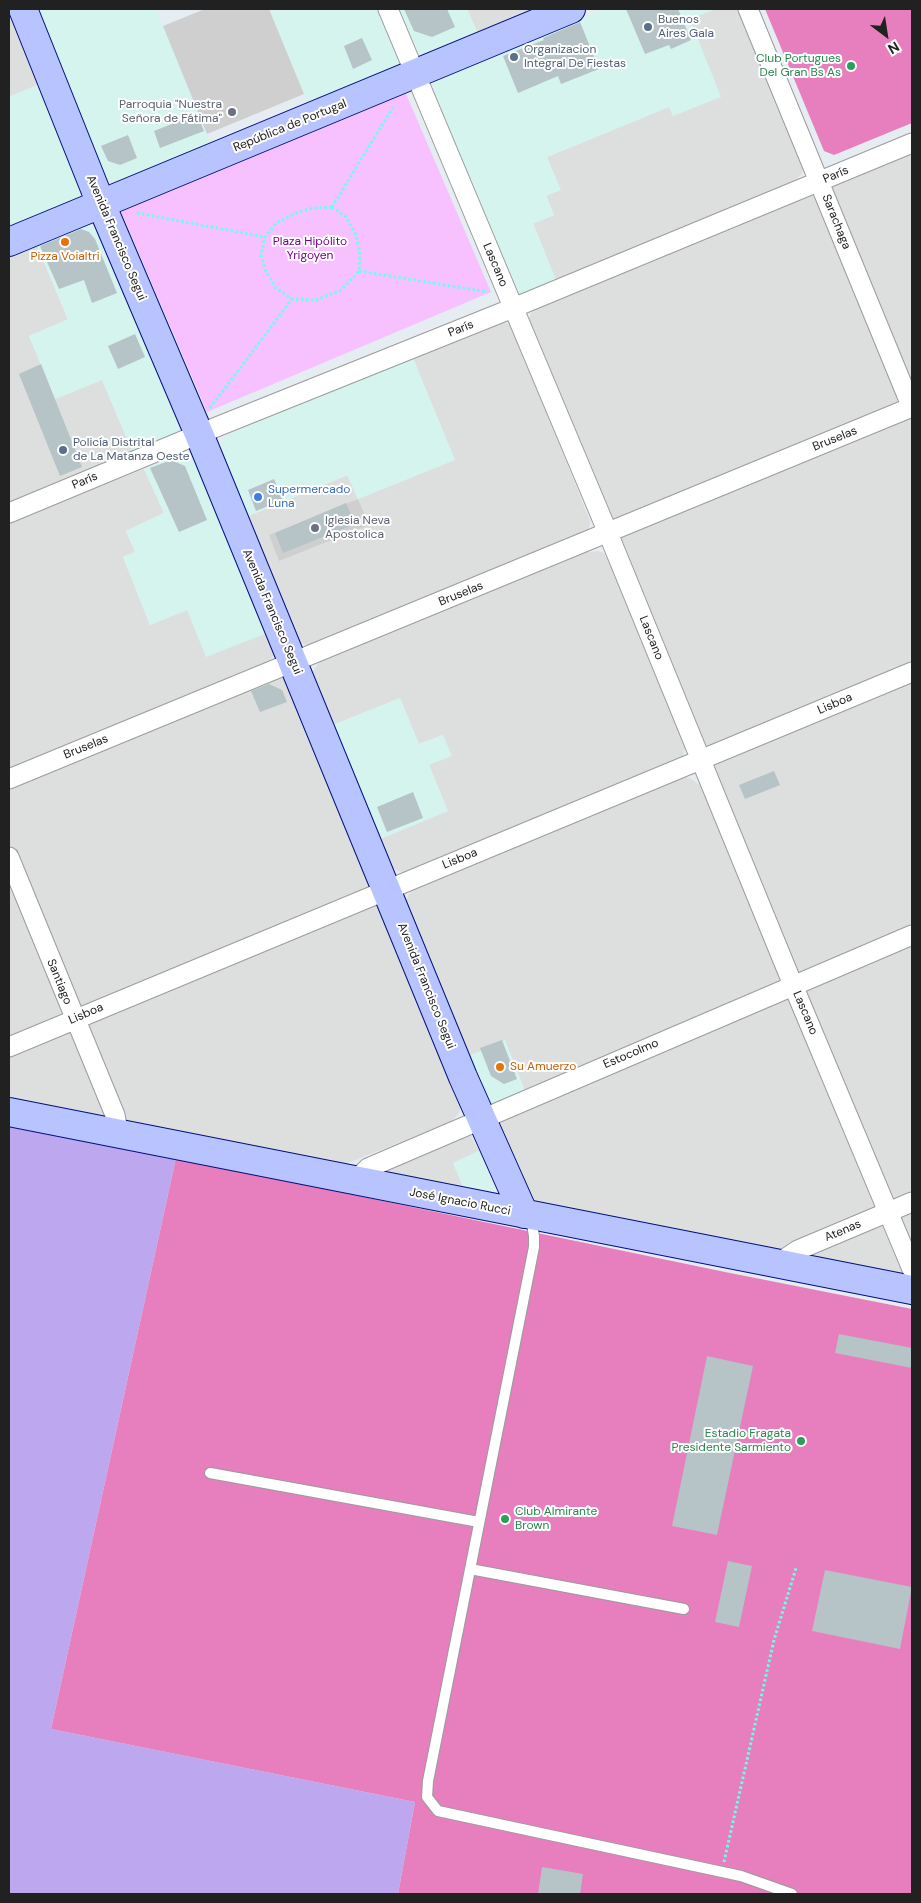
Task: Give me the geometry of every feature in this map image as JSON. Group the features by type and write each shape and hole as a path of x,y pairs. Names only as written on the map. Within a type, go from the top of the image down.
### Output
{"street":[{"name":"Avenida Francisco Segui","path":"23,9 101,204 203,423 294,663 481,1119 524,1214"},
{"name":"Lascano","path":"388,9 608,533 793,985 912,1268"},
{"name":"República de Portugal","path":"9,242 572,9"},
{"name":"Sarachaga","path":"748,9 912,408"},
{"name":"París","path":"9,513 203,423 513,308 912,143"},
{"name":"Bruselas","path":"9,779 912,408"},
{"name":"Lisboa","path":"9,1046 912,672"},
{"name":"Santiago","path":"9,857 115,1115 118,1135"},
{"name":"Estocolmo","path":"355,1181 368,1168 793,985 912,936"},
{"name":"José Ignacio Rucci","path":"9,1112 912,1290"},
{"name":"Atenas","path":"777,1264 798,1250 912,1202"}],"lane":[{"path":"524,1214 532,1224 534,1247 428,1780 427,1797 438,1811 741,1876 792,1894"},
{"path":"210,1474 479,1522"},
{"path":"470,1569 684,1609"}],"path":[{"path":"332,208 393,106"},
{"path":"313,208 332,208 346,217 356,235 360,254 359,271 341,290 316,300 292,300 276,288 266,271 261,255 265,237 276,223 296,213 313,208"},
{"path":"129,211 265,237"},
{"path":"359,271 491,292"},
{"path":"203,423 292,300"},
{"path":"722,1872 774,1640 796,1568"}],"shaded area":[{"path":"9,9 40,84 9,97"},
{"path":"35,9 156,9 211,144 115,183 109,180 105,176"},
{"path":"205,9 269,9 304,94 207,134 163,26"},
{"path":"269,9 377,9 399,59 398,66 393,71 308,104"},
{"path":"399,9 467,9 478,34 425,56 418,53"},
{"path":"467,9 541,9 478,34"},
{"path":"604,9 715,9 690,19 721,97 673,116 669,107 547,157 561,190 546,196 554,215 533,224 556,280 523,294 516,292 433,97 432,89 436,81 445,75"},
{"path":"715,9 738,9 803,166 802,174 792,183 556,280 533,223 554,215 546,195 547,157 669,107 673,116 690,19"},
{"name":"Club Portugues Del Gran Bs As","path":"765,9 912,9 912,123 834,155 824,151"},
{"path":"40,84 83,190 79,199 9,228 9,97"},
{"path":"912,150 912,1283 533,1205 499,1125 502,1119 802,991 528,320 537,305"},
{"path":"87,224 97,231 179,419 180,428 175,438 134,455 102,380 55,399 29,336 68,319 36,243"},
{"path":"36,243 68,320 29,336 55,399 102,380 134,455 9,505 9,254"},
{"path":"500,322 509,324 514,331 590,521 589,529 583,534 310,646 300,643 294,635 246,517 348,475 358,499 454,460 413,358"},
{"path":"413,358 455,460 358,499 347,475 246,517 218,448 226,435"},
{"path":"181,454 193,455 270,632 206,657 187,610 150,625 123,557 135,552 126,531 164,513 144,469"},
{"path":"144,469 164,513 126,531 135,552 123,557 150,625 187,610 270,632 275,646 274,655 269,662 9,770 9,522"},
{"name":"Iglesia Neva Apostolica","path":"358,499 369,525 279,561 269,535"},
{"path":"598,551 604,553 609,560 686,745 683,757 413,871 402,872 395,870 390,864 380,839 447,811 429,765 443,735 419,744 400,698 333,725 313,678 313,671 324,659 587,552"},
{"path":"271,678 283,678 290,686 461,1101 457,1116 449,1123 338,1167 9,1106 9,784"},
{"path":"400,698 419,744 443,735 452,756 429,765 448,811 380,839 333,725"},
{"path":"682,777 690,778 701,786 780,976 776,984 525,1091 505,1041 467,1057 408,910 406,900 409,894 416,886"},
{"path":"505,1040 525,1091 490,1103 486,1101 467,1057"},
{"path":"9,1125 176,1158 51,1729 415,1802 398,1894 9,1894"},
{"path":"470,1134 479,1151 453,1163 468,1198 385,1173 386,1168"},
{"path":"479,1151 499,1198 468,1198 453,1163"},
{"name":"Club Almirante Brown","path":"176,1158 912,1309 912,1894 398,1894 415,1802 51,1729"}],"green space":[{"name":"Plaza Hipólito Yrigoyen","path":"404,89 491,292 207,412 120,209"}],"building":[{"path":"404,9 447,9 455,27 432,37 414,31"},
{"path":"626,9 678,9 691,40 671,49 669,45 645,54"},
{"path":"580,22 599,69 561,84 558,76 518,93 503,56 544,40 543,38"},
{"path":"362,38 372,60 353,69 344,46"},
{"path":"197,114 204,131 160,148 154,131"},
{"path":"128,135 137,158 120,165 108,161 101,146"},
{"path":"81,229 89,232 95,239 117,293 92,303 84,280 59,289 40,246"},
{"path":"135,334 145,357 118,369 108,346"},
{"path":"41,364 82,467 60,476 19,374"},
{"path":"171,460 185,466 207,520 179,532 150,468"},
{"path":"274,479 283,500 256,511 248,490"},
{"name":"Iglesia Neva Apostolica","path":"346,503 355,524 283,553 275,533"},
{"path":"269,684 282,690 287,702 260,712 251,691"},
{"path":"774,771 780,785 745,799 739,785"},
{"path":"413,792 423,818 387,832 377,807"},
{"name":"Su Amuerzo","path":"502,1040 517,1079 504,1084 491,1076 480,1048"},
{"path":"839,1334 912,1348 912,1368 835,1353"},
{"path":"707,1356 753,1366 717,1535 672,1526"},
{"path":"728,1561 752,1566 739,1627 715,1622"},
{"path":"825,1570 912,1587 900,1649 812,1631"},
{"path":"542,1867 583,1874 580,1894 538,1894"}],"place":[{"name":"Buenos Aires Gala","path":"648,27"},
{"name":"Organizacion Integral De Fiestas","path":"514,57"},
{"name":"Club Portugues Del Gran Bs As","path":"851,66"},
{"name":"Parroquia \"Nuestra Señora de Fátima\"","path":"232,112"},
{"name":"Pizza Voialtri","path":"65,242"},
{"name":"Policía Distrital de La Matanza Oeste","path":"63,450"},
{"name":"Supermercado Luna","path":"258,497"},
{"name":"Iglesia Neva Apostolica","path":"315,528"},
{"name":"Su Amuerzo","path":"500,1067"},
{"name":"Estadio Fragata Presidente Sarmiento","path":"801,1441"},
{"name":"Club Almirante Brown","path":"505,1519"}]}
